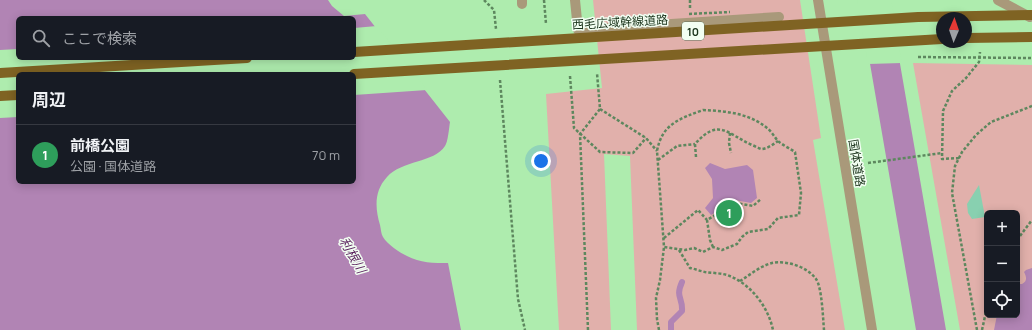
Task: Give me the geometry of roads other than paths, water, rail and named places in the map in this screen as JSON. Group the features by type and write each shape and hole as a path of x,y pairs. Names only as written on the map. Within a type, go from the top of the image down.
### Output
{"main road":[{"name":"西毛広域幹線道路","path":"356,52 918,17 1032,16"},
{"path":"972,38 1032,37"},
{"name":"10","path":"356,74 936,39"},
{"path":"16,72 214,60"},
{"path":"0,73 16,72"},
{"path":"0,96 16,95"}],"street":[{"path":"575,0 578,30 779,17"},
{"name":"国体道路","path":"818,0 872,330"},
{"path":"998,0 1032,16"}],"water":[{"name":"利根川","path":"0,0 328,0 332,6 344,16 365,14 450,122 446,144 440,152 426,159 393,171 383,182 380,188 377,206 382,236 394,248 404,255 417,260 432,263 448,263 461,330 0,330"},
{"path":"859,0 889,0 946,330 916,330"},
{"path":"710,163 725,169 747,165 753,170 757,198 751,203 735,200 711,215 705,208 713,198 712,179 705,168"},
{"path":"1032,268 1032,330 994,330 996,318 1020,318 1020,284 1026,280 1024,272"}],"waterway":[{"path":"671,330 671,322 682,311 679,295 682,282"}],"place":[{"name":"前橋公園","path":"729,213"}]}
